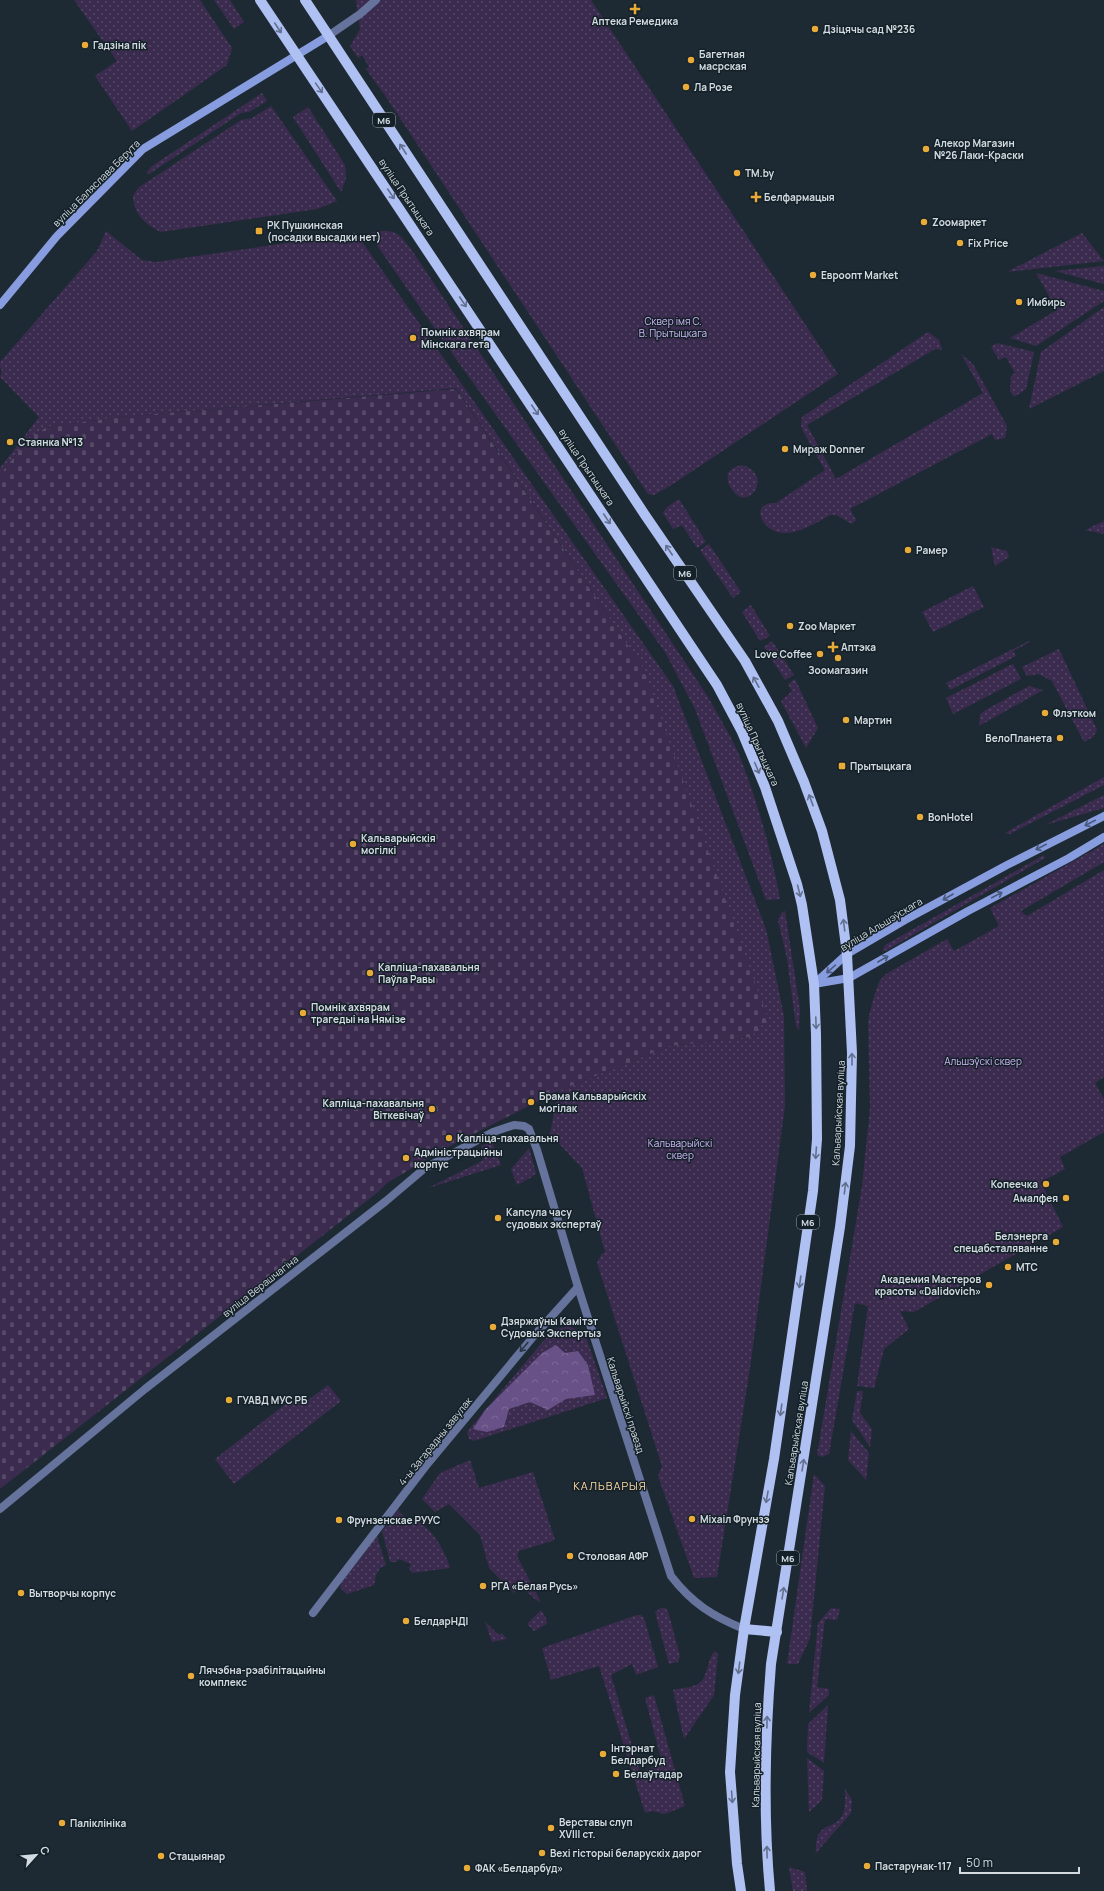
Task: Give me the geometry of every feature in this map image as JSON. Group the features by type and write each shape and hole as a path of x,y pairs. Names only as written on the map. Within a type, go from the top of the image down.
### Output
{"main road":[{"name":"вуліца Прытыцкага","path":"260,0 717,685 742,732 765,787 781,831 802,905 814,984"},
{"name":"М6","path":"305,0 645,515 745,661 778,721 804,782 822,831 840,900 849,978"},
{"name":"вуліца Баляслава Берута","path":"0,304 57,236 143,149 328,36"},
{"name":"вуліца Альшэўскага","path":"814,984 847,954 955,892 1104,816"},
{"path":"814,984 849,978 968,911 1069,858 1104,837"},
{"name":"Кальварыйская вуліца","path":"770,1891 767,1861 767,1718 772,1664 840,1227 850,1146 853,1083 849,978"},
{"name":"Кальварыйская вуліца","path":"741,1891 737,1864 730,1772 735,1695 744,1629 774,1458 813,1191 817,1139 814,984"},
{"path":"744,1629 777,1632"}],"street":[{"path":"328,36 360,14 376,0"},
{"name":"вуліца Верашчагіна","path":"0,1509 145,1389 386,1201 425,1168 493,1132 514,1125 524,1126 529,1129 538,1150"},
{"name":"Кальварыйскі праезд","path":"538,1150 578,1287 671,1576 682,1591 707,1611 744,1629"},
{"name":"4-ы Загарадны завулак","path":"313,1613 425,1467 533,1337 578,1287"}],"green space":[{"path":"74,0 200,0 232,48 227,65 132,131 95,76 117,61"},
{"path":"214,0 230,0 244,22 234,29"},
{"name":"Сквер імя С. В. Прытыцкага","path":"356,0 591,0 838,374 673,484 654,495 648,494 366,69 369,67 362,55 358,58 350,46 360,29"},
{"path":"262,93 267,101 249,112 241,113 149,174 146,173 152,166"},
{"path":"271,106 337,201 317,209 161,232 150,226 141,218 136,209 133,196 138,188 241,120 252,118"},
{"path":"308,107 345,165 346,179 341,192 293,117"},
{"name":"Кальварыйскі сквер","path":"106,231 142,260 156,262 356,233 673,686 766,929 784,1016 785,1106 750,1368 717,1577 694,1578 658,1476 662,1466 597,1263 601,1255 605,1252 582,1168 550,1134 558,1091 670,1046 751,1037 643,668 456,388 119,417 47,427 28,439 0,475 0,468 39,417 0,377 2,370 0,368 0,362 97,251"},
{"path":"379,231 390,231 398,234 411,249 708,697 733,742 747,774 763,827 780,899 766,900 695,709 665,652 369,234"},
{"path":"1082,233 1104,261 1007,272"},
{"path":"1104,266 1104,284 1055,271"},
{"path":"1036,273 1104,291 1104,301 1036,346 1010,338 1057,310"},
{"path":"1104,307 1104,371 1029,409 1041,352"},
{"path":"928,332 939,340 942,350 935,349 807,425 836,479 983,393 961,354 973,364 1007,426 1005,438 995,440 992,434 850,509 856,520 852,524 836,515 830,515 798,531 787,533 770,529 761,518 760,512 762,507 767,504 776,503 825,470 803,431 801,425 802,417"},
{"path":"997,343 1034,352 1026,389 1014,397 1010,391 1011,376 1015,373 1006,357 999,360 991,347"},
{"name":"Кальварыйскія могілкі","path":"456,389 643,668 768,1019 751,1037 670,1046 558,1091 444,1149 387,1183 378,1192 0,1489 0,475 28,439 47,427 119,417"},
{"path":"741,465 751,469 756,476 758,483 752,495 746,497 739,497 733,491 728,480 728,473 733,468"},
{"path":"679,499 706,542 697,548 682,525 673,529 663,513 667,507"},
{"path":"1104,521 1104,534 1085,530"},
{"path":"709,544 741,592 733,598 700,550"},
{"path":"991,547 1007,551 1009,557 995,566"},
{"path":"973,586 984,607 933,632 922,612"},
{"path":"751,605 770,636 760,641 742,612"},
{"path":"772,641 794,675 785,680 764,647"},
{"path":"1029,641 1030,642 1013,651 1016,656 950,690 946,683"},
{"path":"1059,649 1097,730 1093,737 1084,742 1052,681 1038,674 1027,676 1022,667"},
{"path":"1013,664 1021,679 953,714 946,698"},
{"path":"795,679 818,728 806,748 781,701 792,691 788,684"},
{"path":"1029,686 1043,690 979,726 980,714"},
{"path":"1104,777 1104,785 1010,834 1005,833"},
{"path":"1104,795 1104,808 1045,825"},
{"name":"Альшэўскі сквер","path":"1104,844 1104,862 1021,911 1027,916 1104,870 1104,1077 1095,1083 1104,1099 1104,1132 1060,1157 1065,1169 1041,1182 1063,1227 914,1312 900,1311 909,1329 884,1349 874,1388 857,1386 868,1306 855,1303 829,1454 822,1457 817,1455 862,1186 870,1108 868,1020 880,980 886,974 947,939 954,951 999,926 990,908"},
{"path":"1044,855 1045,858 882,952 885,945"},
{"path":"785,911 800,1009 799,1030 796,1026 787,959 778,920 782,912"},
{"path":"492,1142 501,1165 428,1188 484,1160 480,1151 483,1145"},
{"path":"529,1148 536,1173 532,1177 517,1185 511,1169"},
{"path":"569,1326 579,1331 587,1340 607,1398 474,1441 469,1439 467,1432 545,1339 556,1329"},
{"path":"556,1345 565,1353 578,1351 588,1365 595,1395 566,1399 548,1410 530,1402 509,1409 504,1427 487,1432 473,1429 485,1410 542,1353"},
{"path":"328,1385 341,1401 234,1484 215,1459 292,1399 308,1400"},
{"path":"857,1391 863,1391 860,1413 872,1429 870,1447 852,1420"},
{"path":"851,1431 869,1453 866,1480 848,1460"},
{"path":"470,1460 479,1488 533,1472 555,1540 519,1551 517,1556 541,1602 536,1600 521,1586 514,1593 489,1568 480,1535 449,1504 435,1512 422,1499 440,1473"},
{"path":"814,1474 825,1486 810,1638 798,1664 787,1664"},
{"path":"398,1510 409,1523 417,1519 429,1530 438,1541 450,1568 412,1573 409,1568 411,1564 399,1559 396,1562 390,1562 382,1531"},
{"path":"377,1536 386,1565 380,1568 376,1575 374,1585 347,1594 340,1588 341,1583"},
{"path":"661,1608 665,1608 668,1611 680,1656 678,1662 669,1664 655,1612"},
{"path":"831,1608 840,1609 837,1620 825,1619 817,1687 829,1689 829,1695 809,1713 818,1623"},
{"path":"541,1610 546,1618 547,1624 534,1631 527,1624"},
{"path":"637,1615 641,1615 644,1618 658,1667 636,1675 632,1664 611,1675 640,1773 662,1762 645,1698 654,1695 685,1806 665,1814 652,1811 645,1813 599,1666 551,1680 542,1648"},
{"path":"485,1622 499,1635 502,1633 507,1639 492,1642"},
{"path":"715,1651 718,1654 714,1695 684,1739 673,1690 692,1686 702,1681 710,1659"},
{"path":"828,1705 824,1763 807,1752 808,1724"},
{"path":"807,1758 824,1771 822,1800 809,1812"},
{"path":"845,1789 852,1800 851,1813 816,1853 817,1842 822,1830 839,1820 843,1814 845,1805"},
{"path":"789,1867 805,1872 807,1891 793,1891"}],"place":[{"name":"Аптека Ремедика","path":"635,9"},
{"name":"Дзіцячы сад №236","path":"815,29"},
{"name":"Гадзіна пік","path":"85,45"},
{"name":"Багетная масрская","path":"691,60"},
{"name":"Ла Розе","path":"686,87"},
{"name":"Алекор Магазин №26 Лаки-Краски","path":"926,149"},
{"name":"TM.by","path":"737,173"},
{"name":"Белфармацыя","path":"756,197"},
{"name":"Zooмаркет","path":"924,222"},
{"name":"РК Пушкинская (посадки высадки нет)","path":"259,231"},
{"name":"Fix Price","path":"960,243"},
{"name":"Евроопт Market","path":"813,275"},
{"name":"Имбирь","path":"1019,302"},
{"name":"Помнік ахвярам Мінскага гета","path":"413,338"},
{"name":"Стаянка №13","path":"10,442"},
{"name":"Мираж Donner","path":"785,449"},
{"name":"Рамер","path":"908,550"},
{"name":"Zoo Маркет","path":"790,626"},
{"name":"Аптэка","path":"833,647"},
{"name":"Love Coffee","path":"820,654"},
{"name":"Зоомагазин","path":"838,658"},
{"name":"Флэтком","path":"1045,713"},
{"name":"Мартин","path":"846,720"},
{"name":"ВелоПланета","path":"1060,738"},
{"name":"Прытыцкага","path":"842,766"},
{"name":"BonHotel","path":"920,817"},
{"name":"Кальварыйскія могілкі","path":"353,844"},
{"name":"Капліца-пахавальня Паўла Равы","path":"370,973"},
{"name":"Помнік ахвярам трагедыі на Нямізе","path":"303,1013"},
{"name":"Брама Кальварыйскіх могілак","path":"531,1102"},
{"name":"Капліца-пахавальня Віткевічаў","path":"432,1109"},
{"name":"Капліца-пахавальня","path":"449,1138"},
{"name":"Адміністрацыйны корпус","path":"406,1158"},
{"name":"Копеечка","path":"1046,1184"},
{"name":"Амалфея","path":"1066,1198"},
{"name":"Капсула часу судовых экспертаў","path":"498,1218"},
{"name":"Белэнерга спецабсталяванне","path":"1056,1242"},
{"name":"МТС","path":"1008,1267"},
{"name":"Академия Мастеров красоты «Dalidovich»","path":"989,1285"},
{"name":"Дзяржаўны Камітэт Судовых Экспертыз","path":"493,1327"},
{"name":"ГУАВД МУС РБ","path":"229,1400"},
{"name":"Міхаіл Фрунзэ","path":"692,1519"},
{"name":"Фрунзенскае РУУС","path":"339,1520"},
{"name":"Столовая АФР","path":"570,1556"},
{"name":"РГА «Белая Русь»","path":"483,1586"},
{"name":"Вытворчы корпус","path":"21,1593"},
{"name":"БелдарНДI","path":"406,1621"},
{"name":"Лячэбна-рэабілітацыйны комплекс","path":"191,1676"},
{"name":"Інтэрнат Белдарбуд","path":"603,1754"},
{"name":"Белаўтадар","path":"616,1774"},
{"name":"Паліклініка","path":"62,1823"},
{"name":"Верставы слуп XVIII ст.","path":"551,1828"},
{"name":"Вехі гісторыі беларускіх дарог","path":"542,1853"},
{"name":"Стацыянар","path":"161,1856"},
{"name":"Пастарунак-117","path":"867,1866"},
{"name":"ФАК «Белдарбуд»","path":"467,1868"}],"district":[{"name":"КАЛЬВАРЫЯ","path":"610,1485"}]}
